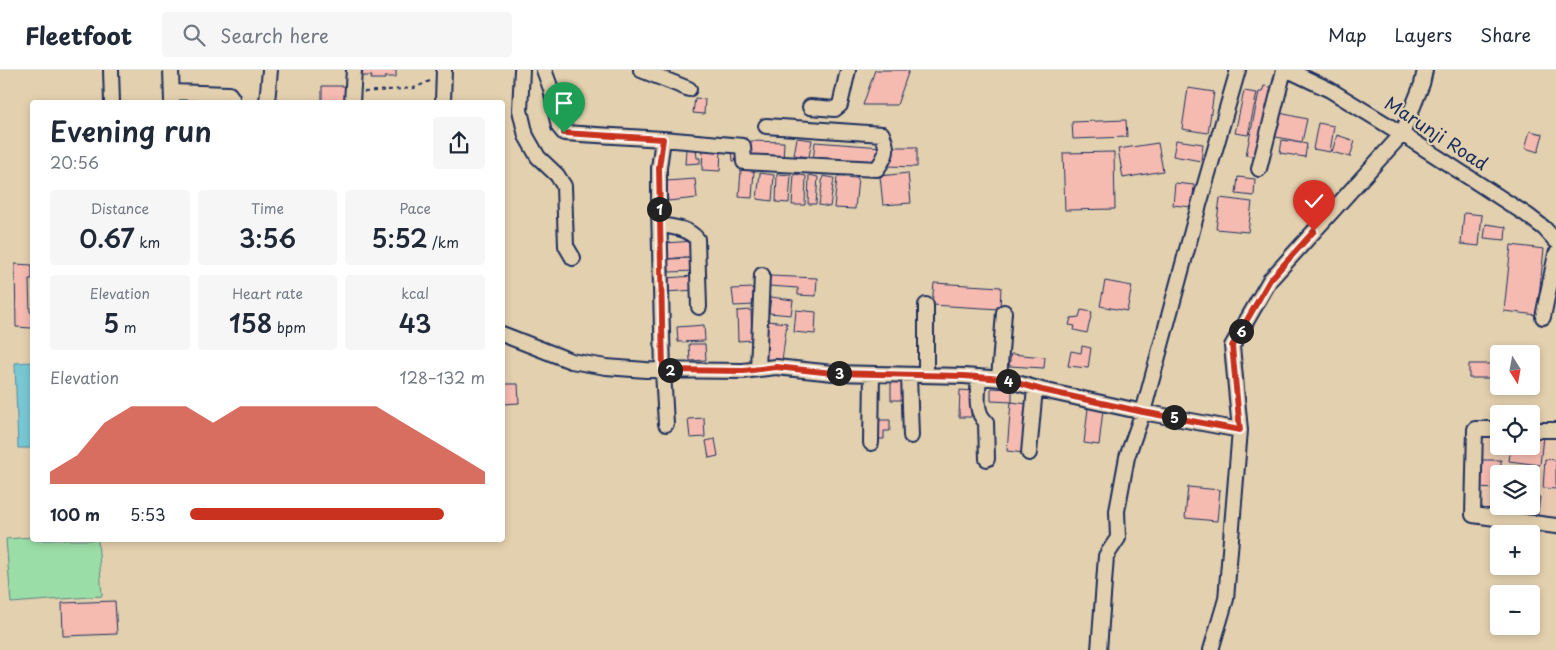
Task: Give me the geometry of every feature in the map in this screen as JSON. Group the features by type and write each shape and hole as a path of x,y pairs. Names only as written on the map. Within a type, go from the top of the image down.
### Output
{"street":[{"path":"111,70 112,100"},
{"path":"172,70 172,97 229,94 232,100"},
{"path":"267,100 270,70"},
{"path":"353,98 354,70"},
{"path":"522,70 520,110 526,136 538,157 557,175 564,186 566,246 573,258"},
{"path":"544,70 551,90 559,127 564,133 744,146 744,162 877,169 886,156 886,144 882,134 766,126"},
{"path":"641,70 689,89"},
{"path":"810,107 835,109 840,105 848,70"},
{"path":"1099,650 1106,556 1118,538 1117,511 1127,457 1143,412 1238,70"},
{"path":"1259,169 1284,70"},
{"name":"Marunji Road","path":"1288,70 1330,90 1402,134 1532,219 1556,241"},
{"path":"1211,650 1226,599 1240,430 1232,346 1270,280 1402,134 1422,84 1425,70"},
{"path":"443,100 444,72"},
{"path":"663,139 659,168 663,370 666,424"},
{"path":"660,225 685,230 694,234 697,239 699,307"},
{"path":"1543,318 1556,254"},
{"path":"758,370 762,275"},
{"path":"926,305 926,375"},
{"path":"999,379 1004,312"},
{"path":"505,335 572,361 606,367 727,372 776,367 814,372 999,379 1143,412 1240,430"},
{"path":"871,442 872,374"},
{"path":"909,375 911,436"},
{"path":"979,377 978,410 980,417 986,422 987,459"},
{"path":"1028,453 1035,388"},
{"path":"1490,430 1475,429 1473,516 1556,526"},
{"path":"1540,430 1556,430"}],"path":[{"path":"353,98 421,86 444,72"}],"shaded area":[{"path":"1473,422 1490,423 1490,455 1540,455 1540,423 1556,423 1556,535 1540,533 1540,525 1490,526 1465,523"}],"green space":[{"path":"30,537 30,542 98,542 102,596 11,603 6,539"}],"water":[{"path":"30,362 30,448 18,448 15,363"}],"building":[{"path":"362,70 396,70 396,77 371,79 372,76 362,76"},
{"path":"875,70 909,70 897,105 863,105"},
{"path":"322,86 347,86 347,100 322,100"},
{"path":"1264,86 1275,88 1261,158 1246,155 1259,92 1262,92"},
{"path":"1188,88 1214,92 1208,133 1182,129"},
{"path":"1244,91 1257,93 1248,135 1235,133"},
{"path":"695,98 705,99 704,114 693,113"},
{"path":"1275,112 1307,119 1302,142 1271,136"},
{"path":"1126,120 1127,137 1073,139 1072,122"},
{"path":"1318,123 1334,126 1330,152 1313,149"},
{"path":"1530,131 1543,134 1538,152 1525,148"},
{"path":"1337,135 1355,141 1350,157 1332,152"},
{"path":"797,138 812,140 809,157 794,155"},
{"path":"1176,140 1203,144 1201,161 1173,156"},
{"path":"1282,140 1307,144 1305,157 1280,153"},
{"path":"751,141 784,142 783,161 750,159"},
{"path":"815,142 882,147 879,163 813,162"},
{"path":"1158,143 1163,171 1123,178 1118,149"},
{"path":"887,147 917,147 917,167 887,166"},
{"path":"686,149 696,149 697,158 700,158 700,163 685,164"},
{"path":"703,149 721,150 720,171 702,170"},
{"path":"742,150 743,161 733,161 732,151"},
{"path":"1114,152 1115,209 1065,210 1063,153"},
{"path":"741,170 754,171 752,198 739,197"},
{"path":"760,173 774,175 772,201 757,199"},
{"path":"908,173 911,203 883,205 880,176"},
{"path":"777,174 791,175 789,203 776,202"},
{"path":"794,174 806,176 805,205 792,205"},
{"path":"809,175 818,177 816,204 808,204"},
{"path":"823,176 834,178 830,207 819,205"},
{"path":"837,177 858,178 855,209 834,208"},
{"path":"1238,177 1255,179 1254,196 1236,194"},
{"path":"695,179 697,198 668,201 666,181"},
{"path":"1175,183 1194,185 1192,207 1173,205"},
{"path":"1220,198 1252,202 1248,232 1216,229"},
{"path":"1464,213 1482,215 1479,246 1461,244"},
{"path":"1486,224 1506,227 1505,240 1484,238"},
{"path":"693,241 694,256 667,259 666,243"},
{"path":"1511,245 1544,249 1537,315 1504,311"},
{"path":"694,258 694,271 669,272 668,259"},
{"path":"15,264 30,265 30,328 16,327"},
{"path":"694,276 695,290 666,292 666,278"},
{"path":"770,276 817,278 816,296 798,295 798,288 769,286"},
{"path":"1105,281 1132,286 1127,311 1100,306"},
{"path":"934,283 1001,287 1000,309 932,305"},
{"path":"753,288 754,305 734,306 732,289"},
{"path":"771,297 793,300 791,315 769,313"},
{"path":"751,310 752,340 738,341 737,311"},
{"path":"796,310 816,312 815,334 794,332"},
{"path":"1081,310 1092,312 1087,333 1074,330 1075,326 1069,325 1071,318 1079,317"},
{"path":"767,321 787,323 782,361 763,359"},
{"path":"704,325 705,341 678,342 677,327"},
{"path":"689,344 705,344 706,360 690,361"},
{"path":"1082,346 1091,348 1088,368 1068,366 1071,351 1081,353"},
{"path":"1011,354 1045,357 1044,368 1009,366"},
{"path":"1469,364 1490,364 1490,378 1469,378"},
{"path":"891,381 905,381 905,400 891,400"},
{"path":"505,384 518,384 519,403 505,404"},
{"path":"991,388 1012,389 1012,402 991,401"},
{"path":"960,390 973,391 971,417 959,417"},
{"path":"1011,402 1028,404 1024,453 1007,451"},
{"path":"1088,408 1103,410 1099,445 1084,443"},
{"path":"704,418 705,437 690,438 688,419"},
{"path":"877,420 890,420 890,431 884,431 884,439 876,439"},
{"path":"1540,436 1543,436 1540,465 1509,461 1510,455 1540,455"},
{"path":"715,439 718,456 709,458 706,441"},
{"path":"1545,459 1556,460 1556,489 1543,488"},
{"path":"1477,460 1501,460 1501,465 1490,465 1490,489 1475,488"},
{"path":"1188,487 1220,490 1217,521 1185,518"},
{"path":"1506,515 1538,515 1537,521 1506,518"},
{"path":"115,601 117,634 63,636 62,603"}],"route":[{"path":"564,133 663,139 659,168 663,370 711,372 744,371 776,367 833,373 964,376 1003,379 1042,390 1143,412 1240,430 1232,346 1270,280 1314,231"}]}
